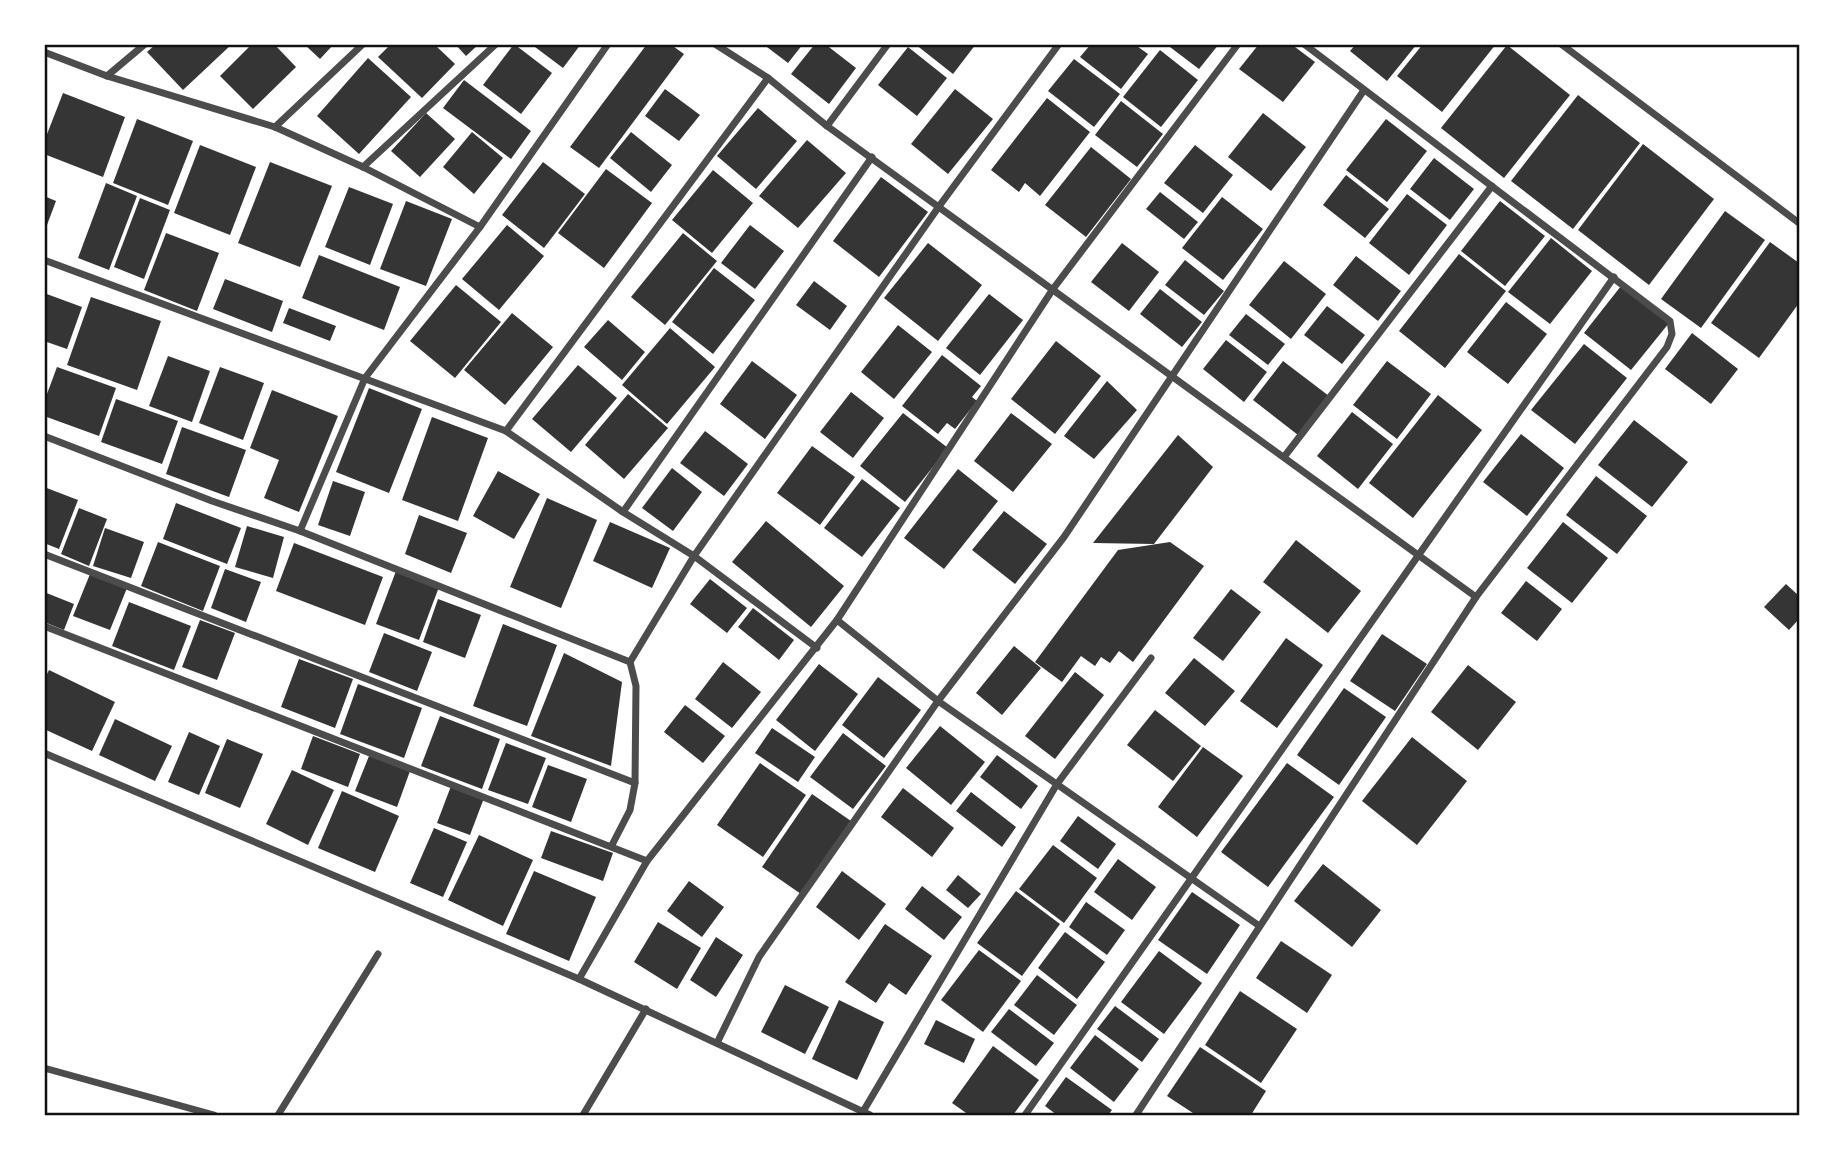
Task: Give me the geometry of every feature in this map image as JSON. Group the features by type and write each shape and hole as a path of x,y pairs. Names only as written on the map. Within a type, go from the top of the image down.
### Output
{"street":[{"path":"107,76 145,44"},
{"path":"275,127 363,44"},
{"path":"363,167 496,44"},
{"path":"300,531 365,378 480,227 608,44"},
{"path":"716,44 768,78 827,126 940,205 1476,597"},
{"path":"827,126 888,44"},
{"path":"612,845 630,810 635,783 636,686 630,662 694,556 940,205 1059,44"},
{"path":"579,979 647,862 817,648 1053,289 1238,44"},
{"path":"1136,1115 1258,925 1476,597 1667,347 1672,334 1670,321 1615,276 1304,44"},
{"path":"1561,44 1799,223"},
{"path":"44,52 107,76 275,127 363,167 480,227"},
{"path":"506,431 768,78"},
{"path":"717,1043 759,957 938,701 1064,537 1364,90"},
{"path":"623,512 872,157"},
{"path":"1284,457 1492,186"},
{"path":"44,260 506,431 623,512 694,556 817,648"},
{"path":"1025,1115 1615,276"},
{"path":"44,436 212,501 300,531 630,662"},
{"path":"44,554 635,783"},
{"path":"837,620 938,701 1258,925"},
{"path":"44,626 612,845 647,862"},
{"path":"44,753 579,979 864,1114 1057,784 1150,658"},
{"path":"278,1115 378,954"},
{"path":"583,1115 646,1009"},
{"path":"44,1068 215,1115"}],"building":[{"path":"156,44 232,44 183,90 147,52"},
{"path":"252,44 274,44 296,67 253,109 220,76"},
{"path":"304,44 334,44 320,59"},
{"path":"391,44 434,44 455,64 422,98 378,57"},
{"path":"455,44 479,44 466,56"},
{"path":"514,44 552,73 521,114 483,85"},
{"path":"531,44 581,44 563,68"},
{"path":"647,44 670,44 684,54 599,168 570,147"},
{"path":"763,44 803,44 788,63"},
{"path":"815,44 825,44 856,68 829,104 791,74"},
{"path":"915,44 976,44 953,74"},
{"path":"1091,44 1134,44 1148,54 1121,89 1080,57"},
{"path":"1166,44 1219,44 1199,69"},
{"path":"1259,44 1291,44 1315,62 1283,102 1239,69"},
{"path":"1356,44 1417,44 1387,81 1350,51"},
{"path":"1423,44 1496,44 1442,112 1397,76"},
{"path":"1507,45 1570,95 1504,178 1441,128"},
{"path":"908,47 947,78 917,116 878,85"},
{"path":"1160,50 1198,80 1161,127 1123,97"},
{"path":"368,58 411,97 359,154 317,116"},
{"path":"1074,59 1120,94 1094,127 1048,91"},
{"path":"464,80 531,131 511,159 443,108"},
{"path":"665,89 700,115 679,141 645,116"},
{"path":"955,89 993,119 948,174 911,144"},
{"path":"63,93 125,117 103,177 44,154 44,142"},
{"path":"1578,95 1640,143 1573,229 1511,181"},
{"path":"1047,98 1090,132 1040,196 1025,183 1019,192 991,170"},
{"path":"1121,101 1163,134 1137,167 1095,135"},
{"path":"758,108 797,141 756,189 717,156"},
{"path":"426,113 455,139 420,177 391,151"},
{"path":"1263,113 1306,147 1271,191 1228,157"},
{"path":"137,119 193,141 168,205 113,183"},
{"path":"1386,119 1427,151 1387,202 1346,170"},
{"path":"472,132 503,158 474,194 443,167"},
{"path":"631,132 672,165 651,192 610,158"},
{"path":"807,140 846,173 798,228 759,196"},
{"path":"1643,144 1714,199 1649,285 1578,230"},
{"path":"200,145 256,167 230,235 174,213"},
{"path":"1195,145 1233,175 1203,213 1164,183"},
{"path":"1091,147 1131,179 1086,237 1045,205"},
{"path":"1434,158 1474,189 1450,220 1410,189"},
{"path":"270,162 332,186 300,267 238,243"},
{"path":"543,162 585,194 544,248 502,215"},
{"path":"606,169 652,203 604,268 558,233"},
{"path":"713,170 753,203 712,253 672,220"},
{"path":"1346,175 1389,209 1365,238 1323,205"},
{"path":"881,177 928,212 879,277 833,241"},
{"path":"106,183 137,196 109,270 78,258"},
{"path":"349,187 393,204 370,265 325,247"},
{"path":"1160,192 1198,222 1184,239 1146,209"},
{"path":"1407,194 1447,225 1409,275 1369,243"},
{"path":"44,196 56,201 44,233"},
{"path":"1222,197 1263,229 1223,280 1182,248"},
{"path":"140,198 170,210 144,279 114,267"},
{"path":"406,201 452,219 426,286 380,269"},
{"path":"1500,201 1545,236 1505,286 1461,251"},
{"path":"1725,211 1765,240 1701,328 1661,299"},
{"path":"507,225 544,256 499,310 462,279"},
{"path":"750,225 784,251 755,289 721,263"},
{"path":"166,233 219,253 197,311 144,290"},
{"path":"683,233 717,261 665,325 631,297"},
{"path":"1551,238 1592,271 1550,324 1508,292"},
{"path":"1770,242 1799,263 1799,303 1759,358 1711,323"},
{"path":"928,243 982,285 938,341 884,298"},
{"path":"1122,243 1159,272 1129,311 1091,282"},
{"path":"1459,254 1506,291 1445,368 1399,331"},
{"path":"319,255 400,287 384,330 302,298"},
{"path":"1356,256 1401,291 1378,321 1333,285"},
{"path":"1185,260 1224,291 1204,315 1165,285"},
{"path":"1284,261 1326,294 1291,339 1249,305"},
{"path":"714,268 755,300 713,354 672,322"},
{"path":"225,279 283,301 272,332 213,309"},
{"path":"814,281 847,306 830,330 796,305"},
{"path":"456,285 501,322 455,378 410,341"},
{"path":"1621,286 1669,323 1631,370 1584,333"},
{"path":"1160,289 1202,322 1182,347 1140,314"},
{"path":"44,293 82,307 67,349 44,341"},
{"path":"989,294 1023,320 980,375 946,348"},
{"path":"91,297 161,321 137,390 67,365"},
{"path":"1506,302 1547,334 1508,384 1467,352"},
{"path":"1327,306 1365,335 1342,364 1304,335"},
{"path":"289,308 336,326 330,341 283,323"},
{"path":"512,313 553,347 505,405 464,370"},
{"path":"1246,314 1285,344 1268,365 1229,335"},
{"path":"608,320 645,352 622,380 584,347"},
{"path":"898,325 932,352 894,399 861,372"},
{"path":"670,328 715,367 667,424 622,385"},
{"path":"1692,333 1738,369 1711,404 1665,369"},
{"path":"1226,340 1267,372 1244,402 1203,369"},
{"path":"1056,341 1101,376 1055,434 1011,399"},
{"path":"1584,344 1627,378 1575,444 1531,410"},
{"path":"942,355 981,386 972,397 977,401 955,429 947,423 938,434 902,406"},
{"path":"168,356 210,371 192,422 149,406"},
{"path":"752,361 797,395 765,439 720,404"},
{"path":"1283,361 1329,396 1298,435 1253,400"},
{"path":"1387,361 1431,394 1397,439 1353,405"},
{"path":"578,365 617,398 571,452 532,419"},
{"path":"57,367 116,388 99,436 44,416 44,402"},
{"path":"220,367 264,383 243,440 199,423"},
{"path":"1107,381 1137,410 1094,459 1064,436"},
{"path":"369,388 422,409 389,493 336,472"},
{"path":"272,390 338,416 299,512 264,498 279,460 250,448"},
{"path":"851,392 884,418 853,458 820,432"},
{"path":"628,394 668,428 624,479 585,445"},
{"path":"1438,395 1482,430 1413,518 1369,483"},
{"path":"116,399 178,421 162,464 101,442"},
{"path":"1352,412 1393,444 1358,489 1317,456"},
{"path":"903,413 948,448 905,502 860,466"},
{"path":"1011,413 1052,444 1013,492 974,461"},
{"path":"432,417 488,438 458,521 402,500"},
{"path":"1634,420 1688,462 1652,507 1598,465"},
{"path":"182,427 246,450 229,497 166,474"},
{"path":"705,431 748,464 724,496 680,463"},
{"path":"1521,434 1564,468 1527,516 1483,482"},
{"path":"1178,435 1213,467 1154,544 1093,543"},
{"path":"812,446 855,477 820,525 777,493"},
{"path":"672,468 702,492 673,531 642,508"},
{"path":"958,469 998,501 944,569 904,538"},
{"path":"498,471 540,494 514,539 473,516"},
{"path":"1596,476 1647,516 1617,554 1566,515"},
{"path":"862,479 900,508 862,557 824,528"},
{"path":"333,481 365,492 350,536 318,525"},
{"path":"44,487 78,500 59,549 44,543"},
{"path":"547,498 597,520 561,608 510,587"},
{"path":"176,503 241,528 227,564 163,539"},
{"path":"79,508 107,519 89,566 61,554"},
{"path":"1004,511 1047,544 1015,584 972,550"},
{"path":"419,515 467,533 451,573 405,554"},
{"path":"766,521 844,586 811,627 732,562"},
{"path":"610,522 670,548 652,588 593,561"},
{"path":"1563,522 1608,558 1572,603 1527,568"},
{"path":"247,526 284,537 273,578 235,567"},
{"path":"105,528 144,542 131,578 93,566"},
{"path":"1296,540 1361,591 1328,633 1263,582"},
{"path":"158,542 220,566 203,611 141,586"},
{"path":"1170,542 1204,566 1133,662 1119,651 1110,663 1101,657 1095,666 1081,656 1062,682 1035,662 1118,550"},
{"path":"294,543 383,577 365,625 276,591"},
{"path":"225,569 261,582 246,622 211,608"},
{"path":"396,571 439,587 419,640 376,624"},
{"path":"90,574 127,588 110,630 73,616"},
{"path":"710,579 747,608 727,633 690,604"},
{"path":"1526,581 1562,609 1537,641 1501,613"},
{"path":"1786,584 1799,596 1799,619 1789,630 1764,607"},
{"path":"1231,589 1261,612 1223,661 1193,638"},
{"path":"44,592 74,604 64,630 44,622"},
{"path":"438,599 481,615 465,658 423,642"},
{"path":"129,602 191,626 174,670 112,646"},
{"path":"753,608 794,640 779,660 738,627"},
{"path":"200,620 235,633 217,680 182,667"},
{"path":"503,624 557,645 527,726 473,706"},
{"path":"384,633 432,652 417,691 369,672"},
{"path":"1382,634 1427,664 1395,711 1350,681"},
{"path":"1286,638 1323,665 1277,728 1240,701"},
{"path":"1014,646 1041,668 1002,715 976,693"},
{"path":"564,653 622,682 611,766 531,736"},
{"path":"1194,658 1235,691 1205,726 1165,693"},
{"path":"299,659 353,679 335,728 281,707"},
{"path":"723,662 761,692 732,728 695,699"},
{"path":"819,664 858,694 815,751 776,720"},
{"path":"1468,665 1516,702 1478,750 1431,712"},
{"path":"49,670 115,702 92,751 44,729 44,680"},
{"path":"1075,672 1104,695 1055,759 1025,736"},
{"path":"878,677 921,710 884,758 842,725"},
{"path":"358,684 422,708 404,758 340,734"},
{"path":"1344,688 1386,717 1339,785 1297,755"},
{"path":"685,705 725,736 703,763 664,732"},
{"path":"1155,710 1201,746 1173,781 1127,745"},
{"path":"440,716 500,739 482,789 421,766"},
{"path":"115,719 172,746 155,781 99,755"},
{"path":"940,726 985,762 951,805 906,768"},
{"path":"772,728 815,757 798,782 755,753"},
{"path":"189,732 220,746 199,795 168,782"},
{"path":"843,733 886,766 853,809 810,777"},
{"path":"313,736 360,754 348,787 301,769"},
{"path":"1412,737 1467,781 1417,845 1362,801"},
{"path":"227,739 263,754 240,808 205,793"},
{"path":"506,743 546,758 528,804 488,790"},
{"path":"1203,747 1243,776 1197,837 1158,807"},
{"path":"997,755 1038,786 1021,809 980,777"},
{"path":"369,756 410,771 397,807 355,791"},
{"path":"760,763 806,795 763,857 717,825"},
{"path":"1287,763 1334,797 1268,887 1221,852"},
{"path":"548,765 587,779 571,822 532,807"},
{"path":"292,770 334,790 308,845 266,824"},
{"path":"451,786 484,798 470,835 437,823"},
{"path":"903,788 954,828 932,857 881,817"},
{"path":"342,791 399,816 375,872 318,848"},
{"path":"971,792 1016,827 1002,847 956,811"},
{"path":"812,794 851,821 801,894 762,867"},
{"path":"1078,816 1116,844 1098,869 1060,841"},
{"path":"434,828 467,842 443,897 410,883"},
{"path":"551,831 613,853 603,881 541,858"},
{"path":"479,835 533,860 503,926 448,900"},
{"path":"1053,845 1097,878 1064,923 1019,889"},
{"path":"1118,859 1156,887 1132,920 1094,892"},
{"path":"1323,864 1381,910 1352,947 1294,901"},
{"path":"534,871 596,897 569,961 506,934"},
{"path":"842,871 886,904 859,940 816,907"},
{"path":"958,875 981,894 968,908 946,890"},
{"path":"689,881 724,907 702,937 667,911"},
{"path":"922,886 962,917 944,940 905,909"},
{"path":"1016,891 1060,924 1022,976 977,943"},
{"path":"1192,892 1240,925 1207,974 1158,940"},
{"path":"1086,902 1125,930 1107,955 1069,927"},
{"path":"658,922 701,948 677,989 634,962"},
{"path":"885,924 932,956 906,995 889,983 876,1003 845,982"},
{"path":"1065,932 1105,962 1077,999 1038,968"},
{"path":"716,937 743,955 716,997 690,980"},
{"path":"1281,941 1332,975 1307,1013 1256,978"},
{"path":"979,950 1021,981 983,1032 941,1000"},
{"path":"1159,951 1202,983 1164,1034 1121,1002"},
{"path":"1037,975 1077,1005 1054,1035 1014,1005"},
{"path":"785,985 829,1007 805,1054 761,1032"},
{"path":"1240,991 1297,1029 1261,1083 1205,1045"},
{"path":"839,1000 884,1022 857,1080 812,1059"},
{"path":"1115,1006 1159,1039 1142,1062 1097,1029"},
{"path":"1009,1009 1054,1043 1036,1066 991,1032"},
{"path":"936,1020 975,1039 964,1063 924,1044"},
{"path":"1095,1035 1139,1069 1114,1102 1070,1068"},
{"path":"993,1046 1039,1080 1013,1115 969,1115 952,1103"},
{"path":"1200,1047 1266,1091 1251,1115 1196,1115 1167,1096"},
{"path":"1066,1077 1112,1110 1108,1115 1057,1115 1045,1106"}]}
